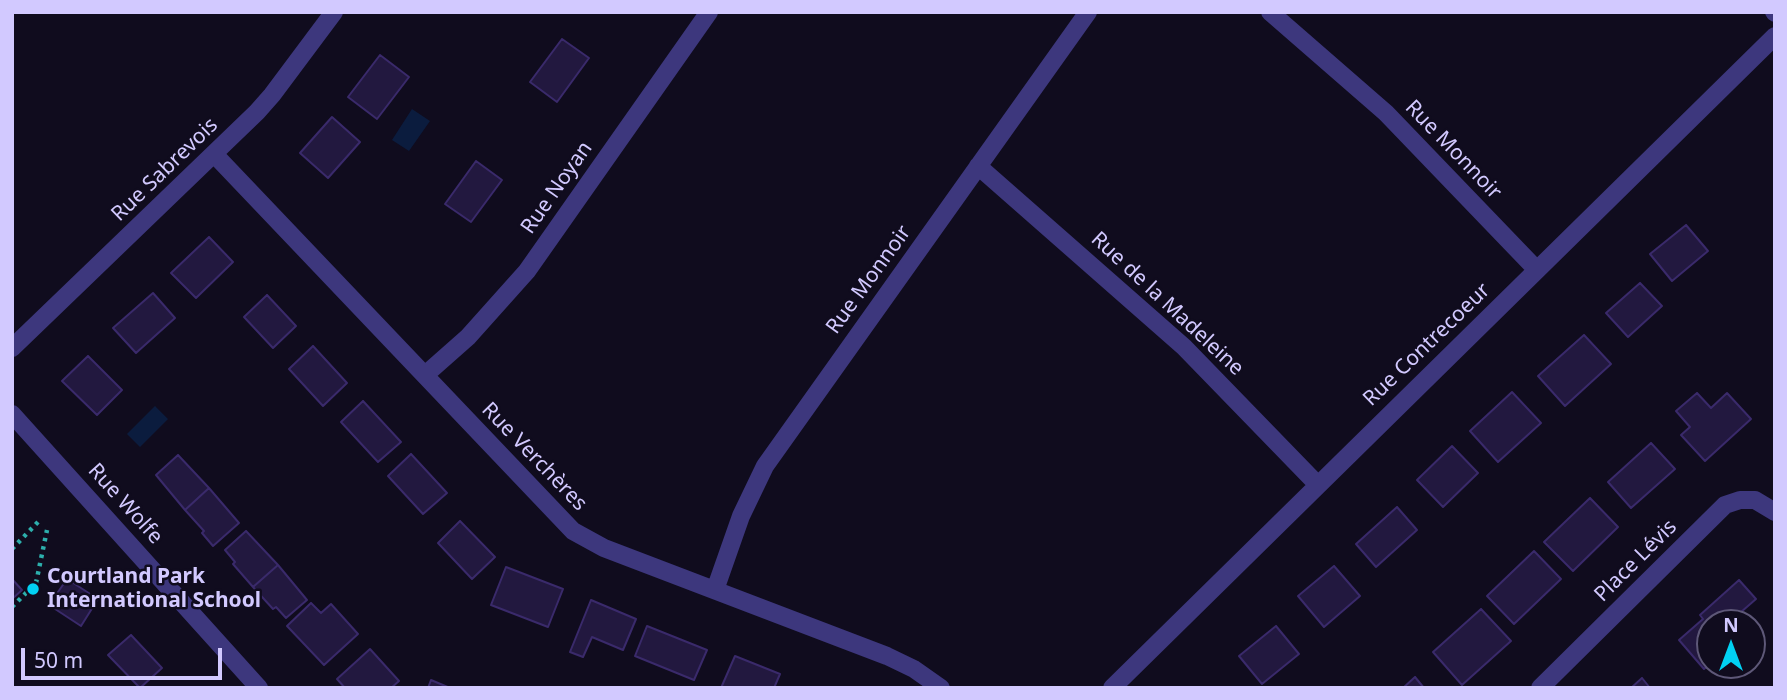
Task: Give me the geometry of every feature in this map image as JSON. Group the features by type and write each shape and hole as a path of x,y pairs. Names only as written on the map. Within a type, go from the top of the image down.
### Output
{"street":[{"name":"Rue Sabrevois","path":"12,348 215,155 272,95 334,12"},
{"name":"Rue Noyan","path":"425,375 468,337 527,271 709,12"},
{"name":"Rue Monnoir","path":"715,590 741,516 765,466 1088,12"},
{"name":"Rue Monnoir","path":"1270,12 1395,122 1536,269"},
{"name":"Rue Contrecoeur","path":"1112,688 1775,36"},
{"name":"Rue Verchères","path":"215,155 573,531 593,543 894,659 941,688"},
{"name":"Rue de la Madeleine","path":"978,166 1175,338 1317,484"},
{"name":"Rue Wolfe","path":"12,414 259,688"},
{"name":"Place Lévis","path":"1540,688 1725,505 1740,500 1755,500 1775,512"}],"path":[{"path":"12,549 38,522"},
{"path":"12,607 36,583 47,530"}],"water":[{"path":"412,109 430,121 409,151 392,140"},
{"path":"155,406 168,419 140,447 127,434"}],"building":[{"path":"562,39 589,58 557,102 530,82"},
{"path":"380,55 409,77 377,119 348,97"},
{"path":"332,117 360,142 328,178 300,153"},
{"path":"476,161 502,180 471,222 445,204"},
{"path":"1686,225 1708,251 1672,281 1650,254"},
{"path":"209,237 233,262 196,298 171,273"},
{"path":"1640,283 1662,306 1628,337 1606,313"},
{"path":"153,293 175,318 136,353 113,328"},
{"path":"267,295 296,326 273,348 244,317"},
{"path":"1584,335 1611,364 1565,406 1538,376"},
{"path":"313,346 347,383 323,406 289,369"},
{"path":"88,356 122,390 97,415 62,381"},
{"path":"1512,392 1541,423 1498,462 1470,431"},
{"path":"1697,393 1711,408 1727,393 1751,419 1705,461 1681,435 1690,427 1676,411"},
{"path":"363,401 401,442 378,462 341,422"},
{"path":"1651,443 1675,469 1631,508 1608,482"},
{"path":"1452,446 1478,473 1443,507 1417,480"},
{"path":"411,454 447,493 423,514 388,476"},
{"path":"178,455 209,488 185,510 156,475"},
{"path":"209,488 239,523 213,546 202,533 204,531 185,510"},
{"path":"1590,498 1618,527 1573,571 1544,542"},
{"path":"1397,507 1417,530 1376,567 1356,544"},
{"path":"460,521 495,557 472,579 438,543"},
{"path":"246,531 278,565 253,587 225,550"},
{"path":"1534,551 1561,579 1514,624 1487,596"},
{"path":"278,565 307,600 286,618 276,607 273,609 253,587"},
{"path":"1334,566 1360,596 1324,627 1298,596"},
{"path":"506,567 563,589 548,627 491,605"},
{"path":"12,579 22,590 12,599"},
{"path":"67,579 98,599 81,626 49,605"},
{"path":"1739,580 1756,599 1744,609 1707,609"},
{"path":"591,600 636,619 623,650 592,637 583,657 570,652"},
{"path":"311,603 321,613 331,604 358,634 324,665 287,626"},
{"path":"1481,609 1511,641 1462,685 1433,652"},
{"path":"1696,625 1696,660 1679,640"},
{"path":"647,626 707,650 694,680 635,656"},
{"path":"1276,626 1299,654 1262,684 1239,656"},
{"path":"131,635 162,668 140,688 108,655"},
{"path":"370,649 399,681 391,688 345,688 337,679"},
{"path":"735,656 780,674 774,688 721,688"},
{"path":"1415,677 1424,688 1403,688"},
{"path":"1642,678 1650,688 1631,688"},
{"path":"431,680 450,688 428,688"}],"place":[{"name":"Courtland Park International School","path":"33,589"}]}
